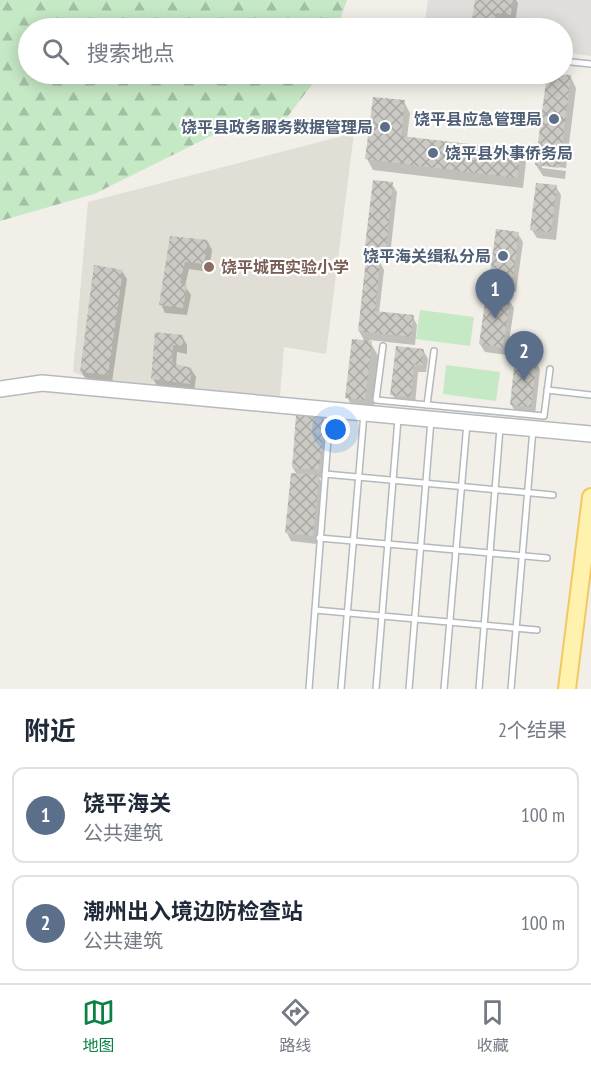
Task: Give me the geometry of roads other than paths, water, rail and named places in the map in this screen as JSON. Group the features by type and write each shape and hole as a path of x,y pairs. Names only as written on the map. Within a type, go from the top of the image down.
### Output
{"main road":[{"path":"0,389 42,383 398,415 429,411 467,421 591,434"},
{"path":"567,689 591,497"}],"lane":[{"path":"573,62 591,64"},
{"path":"383,346 376,400 429,411 544,416 550,369"},
{"path":"410,689 434,351"},
{"path":"547,390 591,395"},
{"path":"309,689 331,408"},
{"path":"342,689 364,412"},
{"path":"376,689 398,415"},
{"path":"444,689 467,421"},
{"path":"478,689 500,424"},
{"path":"511,689 533,428"},
{"path":"325,474 553,495"},
{"path":"320,538 547,558"},
{"path":"315,610 537,630"}],"place":[{"name":"饶平县应急管理局","path":"554,119"},
{"name":"饶平县政务服务数据管理局","path":"385,127"},
{"name":"饶平县外事侨务局","path":"433,153"},
{"name":"饶平海关缉私分局","path":"503,256"},
{"name":"饶平城西实验小学","path":"209,267"},
{"name":"饶平海关","path":"495,319"},
{"name":"潮州出入境边防检查站","path":"524,381"}]}
